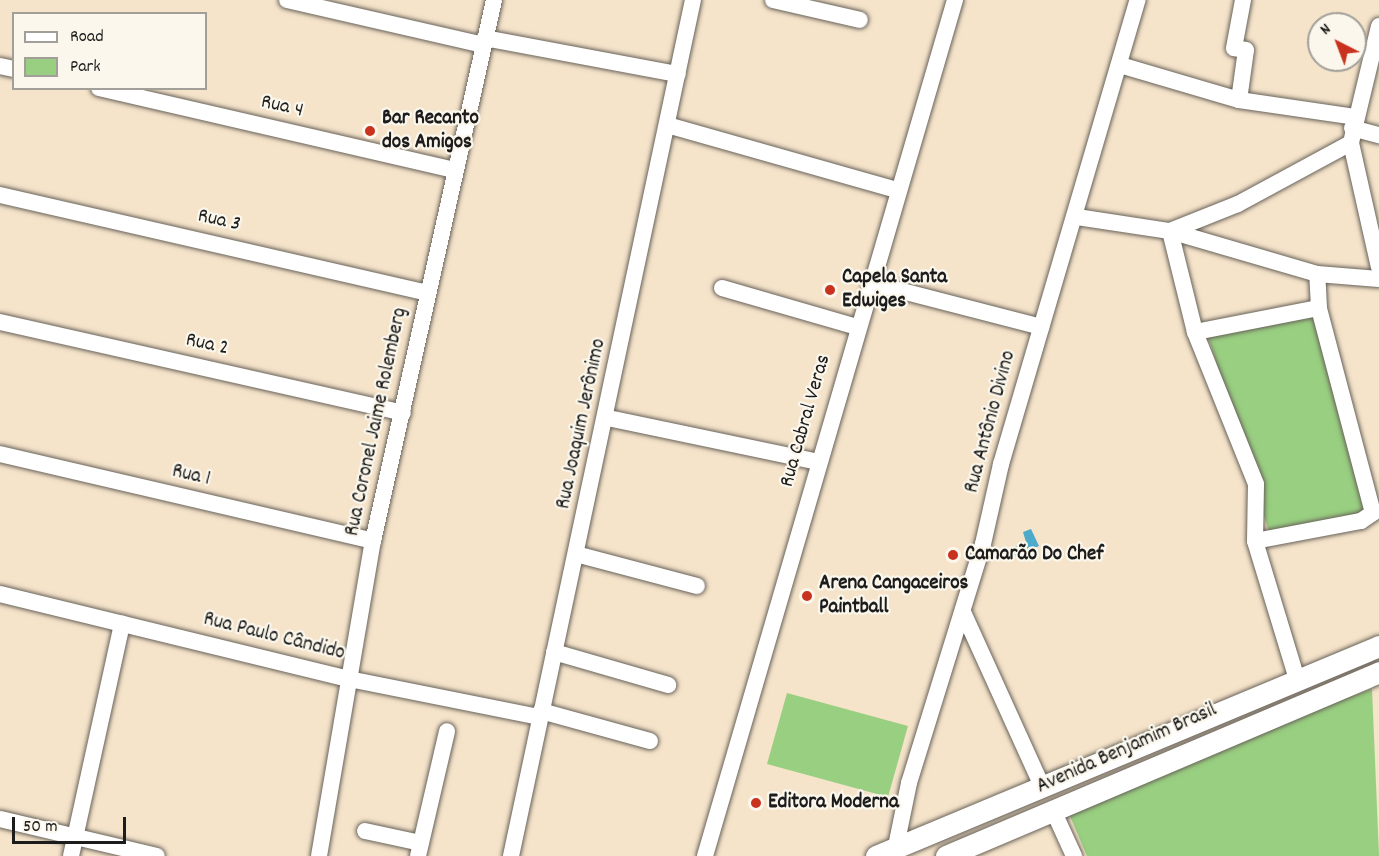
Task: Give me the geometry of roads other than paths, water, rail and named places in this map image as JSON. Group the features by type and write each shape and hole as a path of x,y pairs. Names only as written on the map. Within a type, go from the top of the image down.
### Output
{"main road":[{"name":"Avenida Benjamim Brasil","path":"887,854 1296,676 1379,646"},
{"name":"Avenida Benjamim Brasil","path":"946,856 1167,760 1379,672"},
{"path":"1156,736 1167,760"}],"street":[{"path":"287,0 484,41 678,74"},
{"name":"Rua Coronel Jaime Rolemberg","path":"319,856 354,680 373,541 404,413 428,293 494,0"},
{"name":"Rua Joaquim Jerônimo","path":"511,856 554,652 608,418 693,0"},
{"path":"773,0 860,20"},
{"name":"Rua Cabral Veras","path":"705,856 856,327 955,0"},
{"name":"Rua Antônio Divino","path":"887,854 963,612 1041,327 1077,217 1138,0"},
{"path":"1239,100 1246,50 1234,48 1243,0"},
{"path":"1379,26 1353,129 1379,267"},
{"path":"1120,64 1239,100 1379,135"},
{"name":"Rua 4","path":"108,90 455,170"},
{"path":"667,125 897,190"},
{"path":"1170,231 1238,204 1353,129"},
{"name":"Rua 3","path":"0,195 428,293"},
{"path":"1077,217 1170,231 1317,274 1379,279"},
{"path":"1170,231 1196,332 1256,484 1255,541 1296,676"},
{"path":"1255,541 1361,521 1372,513 1362,488 1319,308 1317,274"},
{"path":"871,283 1041,327"},
{"path":"722,288 856,327"},
{"path":"1196,332 1319,308"},
{"name":"Rua 2","path":"0,322 404,413"},
{"path":"608,418 818,462"},
{"name":"Rua 1","path":"0,454 373,541"},
{"path":"576,554 697,586"},
{"name":"Rua Paulo Cândido","path":"0,594 354,680 541,714 650,741"},
{"path":"963,612 1042,786"},
{"path":"71,856 122,624"},
{"path":"554,652 668,685"},
{"path":"365,831 419,850 447,731"},
{"path":"1053,810 1074,856"},
{"path":"0,819 157,856"}],"water":[{"path":"1031,529 1039,546 1012,557 1009,549 1026,542 1023,532"}],"place":[{"name":"Bar Recanto dos Amigos","path":"370,131"},
{"name":"Capela Santa Edwiges","path":"830,290"},
{"name":"Camarão Do Chef","path":"953,555"},
{"name":"Arena Cangaceiros Paintball","path":"807,596"},
{"name":"Editora Moderna","path":"756,803"}]}
